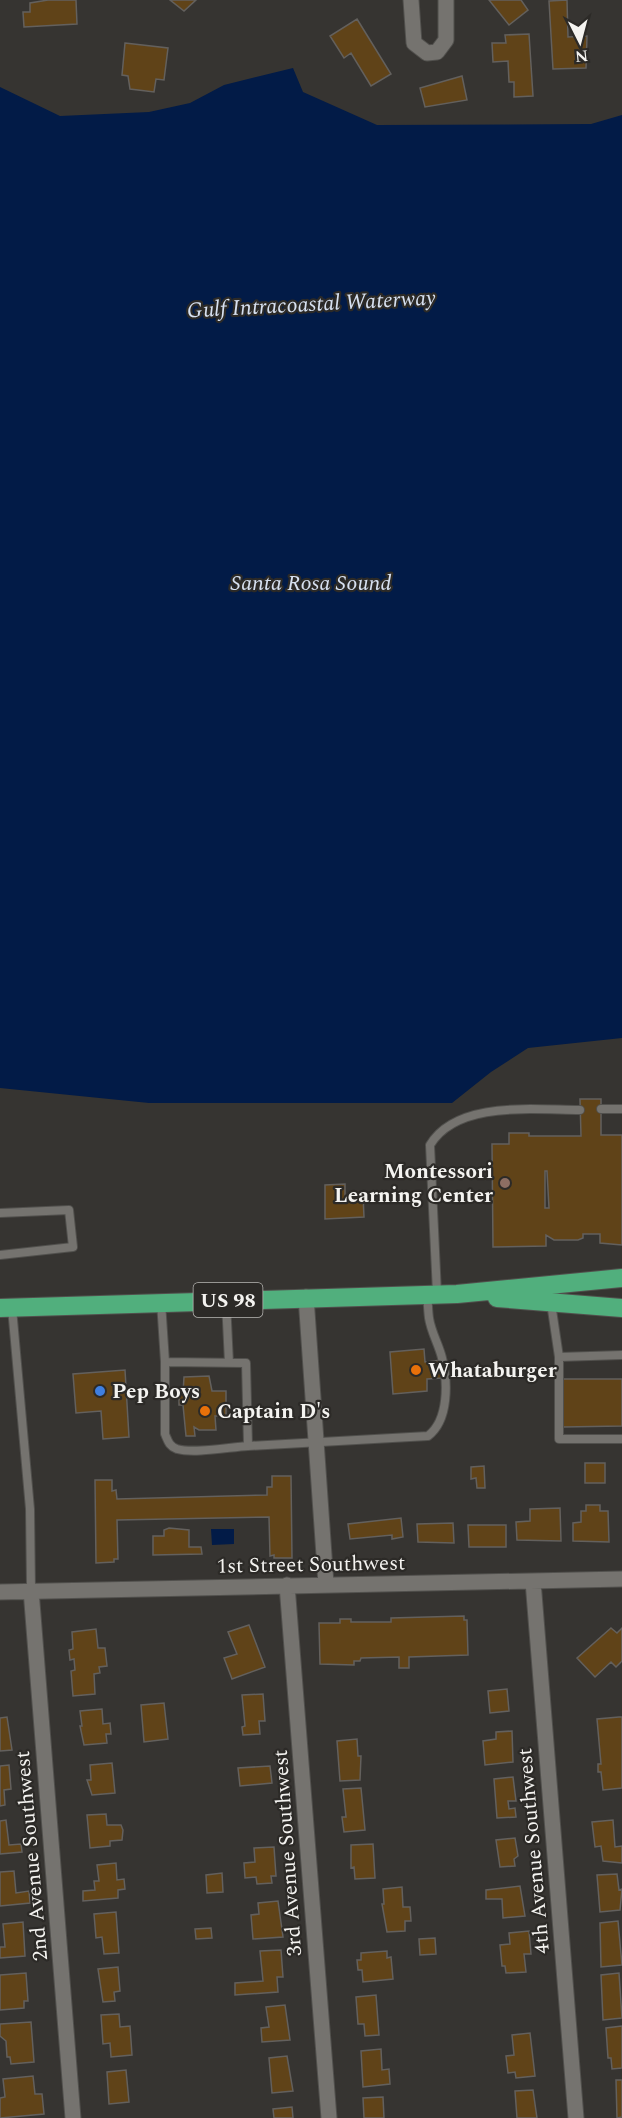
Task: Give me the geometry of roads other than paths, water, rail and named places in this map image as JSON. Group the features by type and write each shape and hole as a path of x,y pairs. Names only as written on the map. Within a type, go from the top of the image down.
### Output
{"highway":[{"name":"US 98","path":"6,1307 457,1294 622,1278"},
{"name":"US 98","path":"457,1294 622,1308"}],"street":[{"path":"411,0 414,43 427,53 437,52 446,40 446,0"},
{"path":"306,1297 326,1584"},
{"name":"1st Street Southwest","path":"0,1592 622,1579"},
{"name":"4th Avenue Southwest","path":"533,1581 576,2118"},
{"name":"3rd Avenue Southwest","path":"287,1585 329,2118"},
{"name":"2nd Avenue Southwest","path":"31,1590 73,2118"}],"lane":[{"path":"601,1109 622,1109"},
{"path":"161,1302 165,1362 165,1434 170,1445 177,1449 315,1444 428,1436 437,1430 442,1417 445,1389 442,1358 429,1320 433,1295 430,1145 438,1132 458,1121 489,1111 580,1110"},
{"path":"0,1213 69,1210 73,1247 0,1255"},
{"path":"226,1300 229,1363"},
{"path":"551,1303 559,1357 559,1439 622,1439"},
{"path":"6,1307 30,1509 31,1590"},
{"path":"559,1357 622,1355"},
{"path":"165,1362 246,1363 248,1446"}],"water":[{"name":"Santa Rosa Sound","path":"293,68 303,92 377,125 591,124 622,115 622,1038 528,1048 491,1072 452,1103 149,1103 0,1088 0,87 60,116 149,112 190,103 224,85"},
{"path":"211,1529 234,1529 234,1544 212,1545"}],"place":[{"name":"Montessori Learning Center","path":"505,1183"},
{"name":"Whataburger","path":"416,1370"},
{"name":"Pep Boys","path":"100,1391"},
{"name":"Captain D's","path":"205,1411"}],"water label":[{"name":"Gulf Intracoastal Waterway","path":"311,303"}]}
